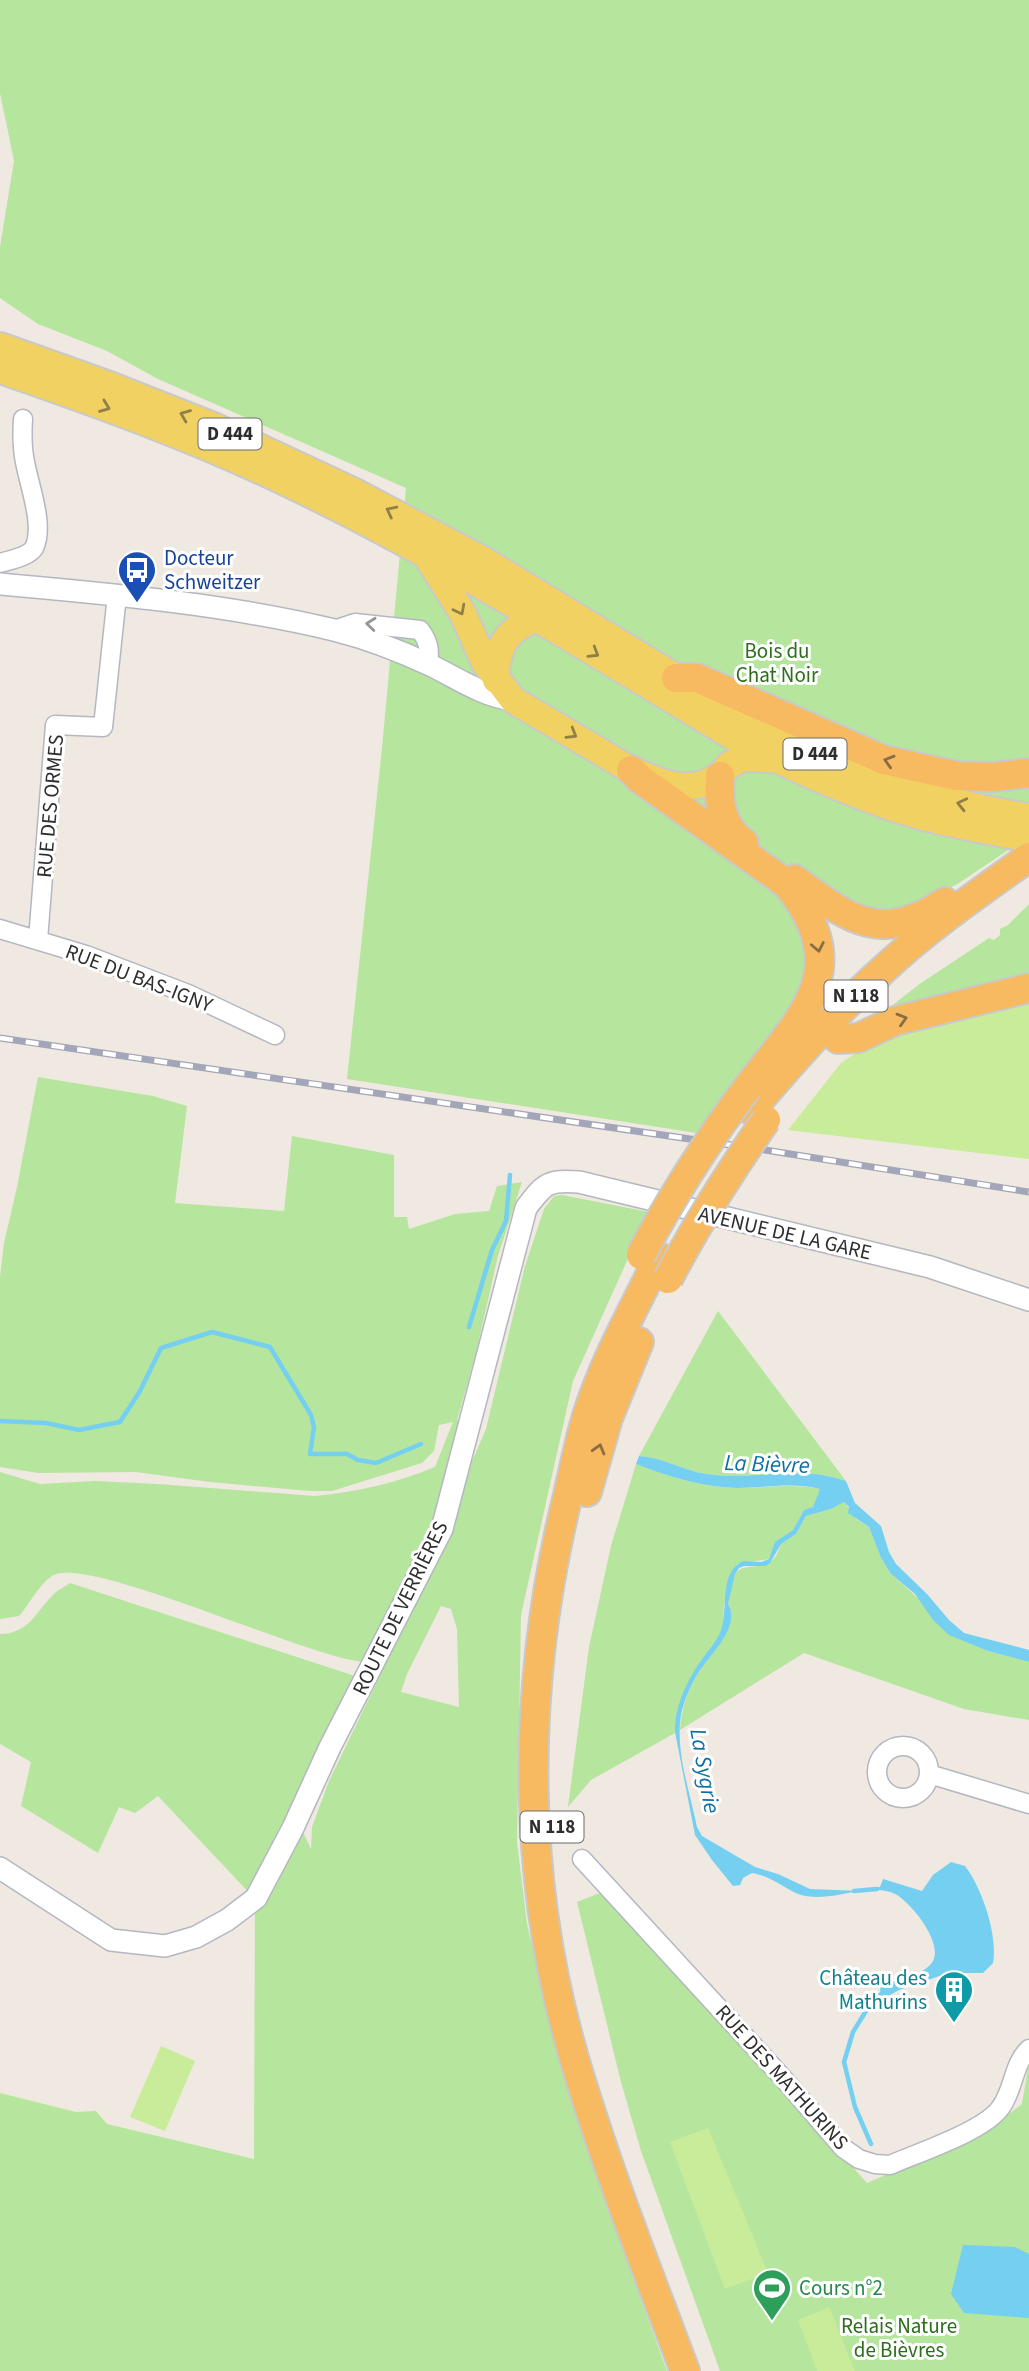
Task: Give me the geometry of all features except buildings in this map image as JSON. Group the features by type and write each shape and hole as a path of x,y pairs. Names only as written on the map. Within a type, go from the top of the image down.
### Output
{"highway":[{"path":"676,678 697,678 884,760 957,776 1029,774"},
{"path":"631,770 787,884 803,905 812,923 820,964 810,1004 755,1106 711,1136 673,1194 656,1264"},
{"path":"720,776 719,803 733,835 850,918 874,924 901,922 922,915 957,895 974,895"},
{"name":"N 118","path":"755,1106 803,1051 883,969 974,895 1027,859"},
{"name":"N 118","path":"755,1106 838,1039 1027,859"},
{"path":"838,1039 858,1038 895,1021 1029,988"},
{"name":"N 118","path":"656,1264 610,1326 615,1348 587,1415 549,1577 538,1662 532,1746 533,1803 543,1913 559,1998 580,2080 685,2371"},
{"name":"N 118","path":"656,1264 629,1364 608,1418 584,1501 562,1611 553,1699 553,1836 575,1987 596,2070 704,2371"}],"main road":[{"name":"D 444","path":"0,346 111,386 268,450 452,542 548,612 740,741 775,759 889,806 948,822 1027,859"},
{"name":"D 444","path":"0,370 156,427 261,471 548,612 676,678 756,726 836,764 943,800 1029,817"},
{"path":"424,553 450,591 485,663 505,690 631,770 678,786 704,784 720,776 729,765 743,758 775,759"},
{"path":"505,690 499,649 507,635 519,625 548,612"}],"street":[{"path":"0,563 33,550 37,539 37,519 22,442 23,419"},
{"path":"0,584 117,595 334,630 428,664 494,698 505,690"},
{"name":"RUE DES ORMES","path":"38,940 55,725 103,727 117,595"},
{"path":"334,630 355,623 420,630 427,639 428,664"},
{"name":"RUE DU BAS-IGNY","path":"0,929 86,954 188,994 275,1035"},
{"name":"AVENUE DE LA GARE","path":"540,1189 555,1181 579,1182 930,1267 1029,1300"},
{"name":"ROUTE DE VERRIÈRES","path":"0,1868 111,1940 165,1946 196,1937 227,1920 256,1898 442,1529 526,1208 540,1189"},
{"path":"929,1774 1029,1804"},
{"name":"RUE DES MATHURINS","path":"582,1859 782,2077 843,2148 859,2159 890,2165 975,2129 1000,2110 1012,2088 1020,2057 1029,2049"}],"green space":[{"name":"Bois du Chat Noir","path":"0,0 1029,0 1029,836 959,883 900,916 843,908 808,927 807,999 703,1134 347,1079 406,488 158,379 107,351 38,324 0,298 0,247 14,161 0,93"},
{"path":"1029,904 1029,977 890,1007 989,938 994,940 1000,935 1000,929 1008,925"},
{"path":"1029,1002 1029,1159 788,1130 841,1063 875,1040"},
{"path":"38,1077 153,1096 187,1106 175,1203 284,1211 292,1136 394,1155 394,1217 407,1217 409,1229 455,1214 489,1211 497,1186 522,1182 498,1256 475,1357 457,1420 466,1420 437,1529 363,1662 334,1656 153,1593 76,1573 49,1578 19,1616 0,1619 0,1472 40,1484 95,1481 315,1496 376,1486 435,1467 453,1422 439,1425 434,1451 422,1463 332,1491 210,1482 136,1472 38,1473 0,1467 0,1277 4,1243"},
{"path":"562,1195 649,1212 573,1381 521,1615 517,1842 527,1924 552,2029 585,2145 667,2371 0,2371 0,2093 76,2112 96,2111 107,2124 254,2159 255,1899 158,1796 135,1813 119,1807 98,1853 21,1806 31,1762 0,1744 0,1634 19,1630 26,1625 56,1592 70,1583 358,1677 294,1813 311,1849 312,1827 329,1781 376,1684 486,1429 525,1266 544,1209 554,1196","holes":["441,1606 451,1609 457,1629 459,1707 401,1692 407,1674"]},
{"path":"718,1311 846,1481 829,1476 794,1473 742,1476 707,1474 639,1456"},
{"path":"636,1464 673,1477 712,1486 800,1486 821,1489 813,1507 804,1510 793,1530 776,1542 769,1559 737,1564 724,1605 723,1626 718,1638 700,1662 675,1722 675,1733 591,1780 568,1807 589,1647 611,1546"},
{"path":"844,1501 856,1519 869,1527 881,1558 891,1574 919,1599 988,1651 1029,1662 1029,1720 964,1709 804,1653 680,1730 683,1709 693,1683 727,1632 731,1613 728,1605 736,1573 745,1567 766,1566 776,1556 781,1544 796,1534 806,1516 831,1509"},
{"name":"Relais Nature de Bièvres","path":"605,1891 867,2183 985,2132 1022,2104 1029,2062 1029,2371 720,2371 641,2151 621,2082 577,1902"},
{"path":"161,2046 195,2061 165,2131 130,2117"},
{"path":"708,2128 768,2273 725,2289 670,2142"},
{"path":"829,2307 855,2371 817,2371 798,2320"}],"water":[{"path":"639,1456 707,1474 742,1476 794,1473 829,1476 846,1481 855,1503 881,1526 889,1552 896,1564 949,1620 964,1633 1029,1650 1029,1662 988,1651 949,1635 933,1620 915,1594 891,1574 881,1558 869,1527 848,1513 849,1507 844,1502 806,1516 796,1534 781,1544 766,1566 739,1568 728,1604 731,1622 722,1641 694,1680 681,1715 680,1743 684,1771 697,1827 702,1836 755,1867 810,1889 860,1891 829,1896 806,1896 752,1873 743,1878 740,1885 733,1886 695,1835 675,1732 679,1704 686,1686 721,1630 730,1574 743,1561 761,1562 769,1559 775,1542 793,1530 804,1510 813,1507 820,1489 789,1486 738,1488 699,1483 636,1464"},
{"path":"951,1862 965,1866 983,1899 991,1926 993,1963 983,1973 948,1973 899,1990 881,2000 880,1988 924,1970 934,1958 935,1949 926,1928 904,1900 894,1893 872,1888 880,1887 883,1879 922,1891 933,1875"},
{"path":"963,2245 1015,2247 1029,2254 1029,2318 964,2313 951,2294"}],"waterway":[{"path":"469,1327 492,1250 506,1221 510,1175"},
{"name":"La Bièvre","path":"0,1421 46,1423 79,1430 120,1422 140,1391 161,1348 212,1332 270,1347 311,1415 314,1427 310,1454 347,1454 358,1460 376,1463 421,1444"},
{"name":"La Sygrie","path":"854,1891 877,1889"},
{"name":"La Sygrie","path":"871,2144 855,2107 844,2062 853,2032 874,1998 886,1992"}],"railway":[{"path":"0,1038 765,1150 1029,1192"}],"place":[{"name":"Docteur Schweitzer","path":"137,604"},
{"name":"Château des Mathurins","path":"954,2024"},
{"name":"Cours n°2","path":"772,2322"}]}
